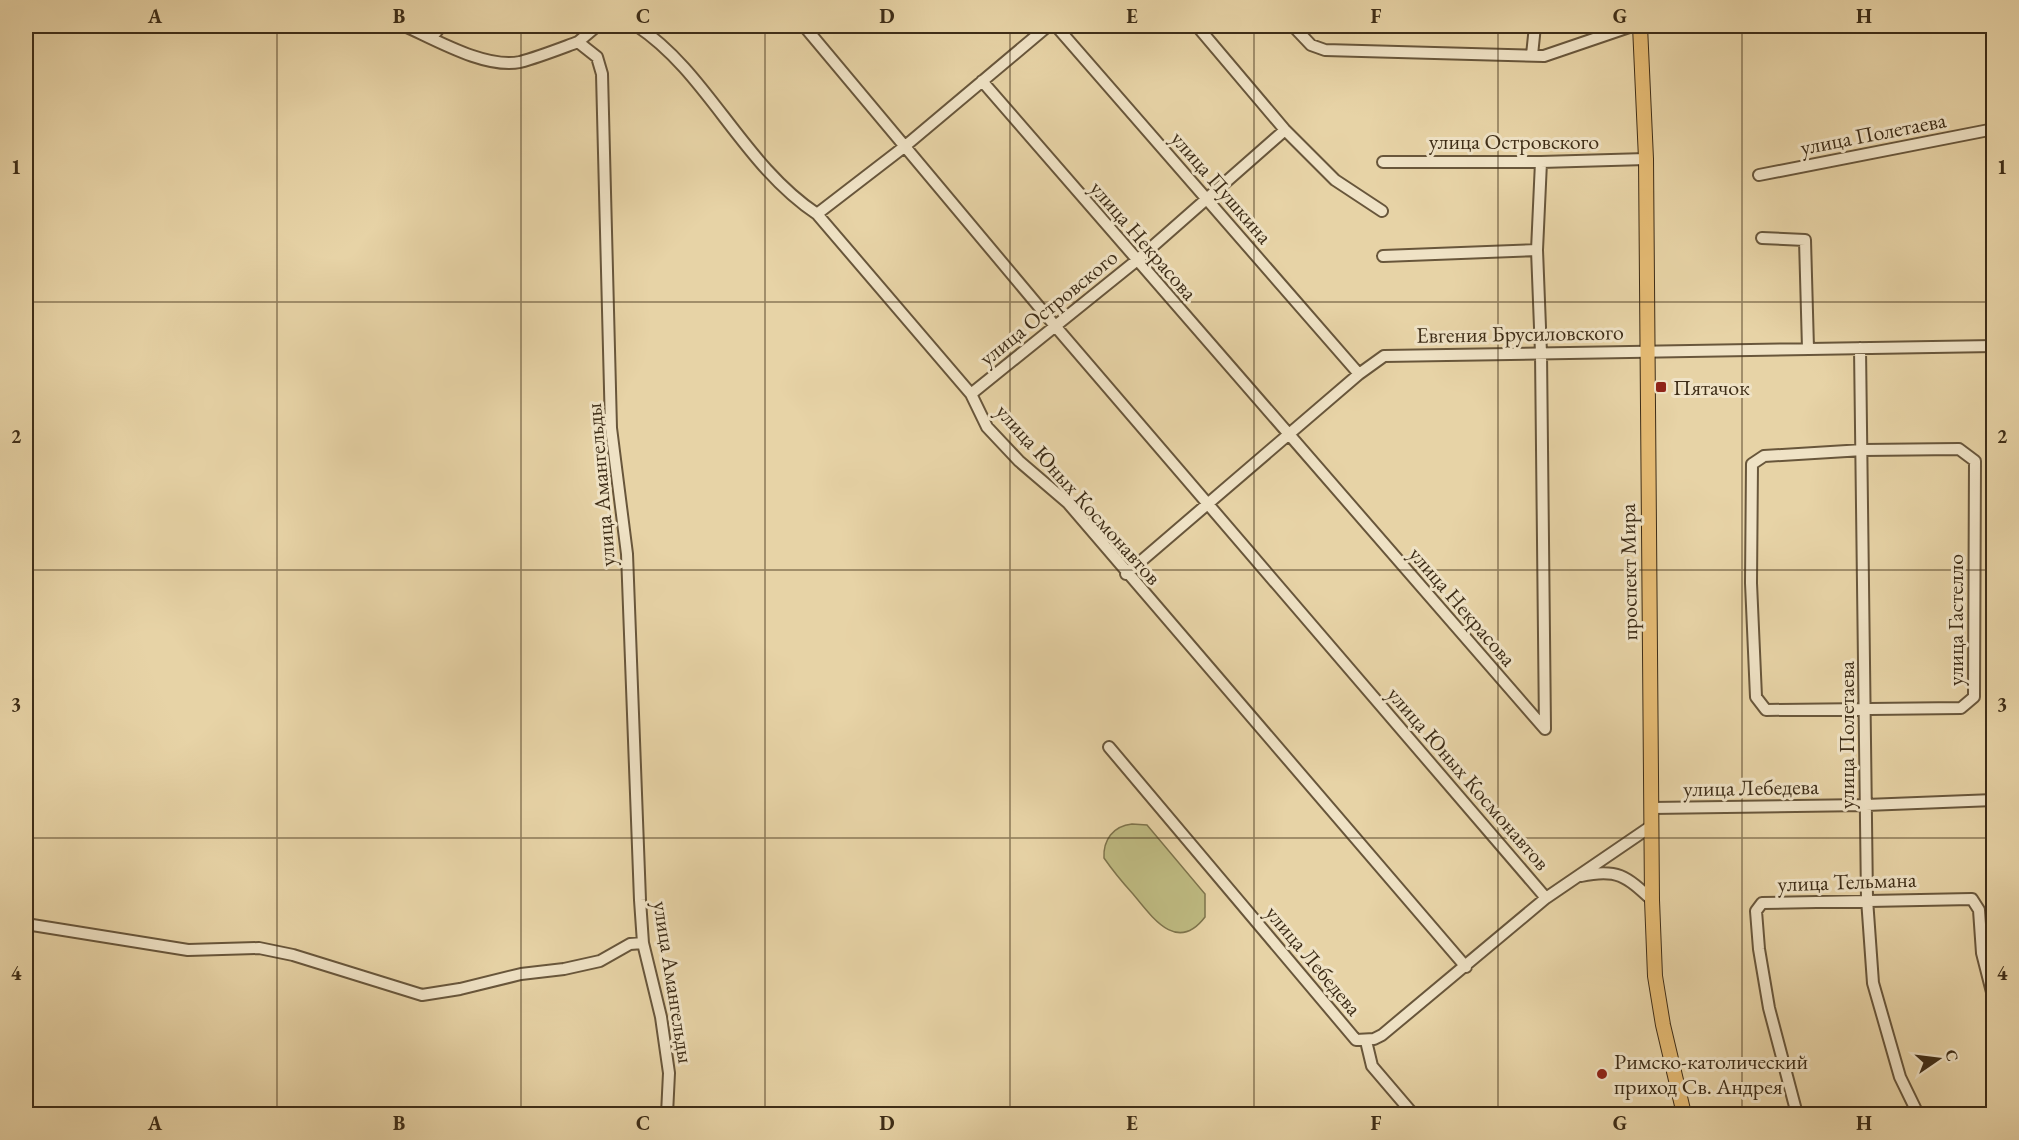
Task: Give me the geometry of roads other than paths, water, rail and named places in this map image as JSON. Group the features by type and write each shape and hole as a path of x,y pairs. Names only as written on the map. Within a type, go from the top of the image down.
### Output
{"main road":[{"name":"проспект Мира","path":"1640,26 1646,159 1652,808 1650,827 1655,976 1663,1025 1684,1114"}],"street":[{"path":"405,26 485,60 503,63 518,62 578,42 597,26"},
{"path":"432,38 441,26"},
{"name":"улица Юных Космонавтов","path":"637,26 667,49 759,162 791,196 817,214 971,394 987,427 1019,461 1068,503 1126,574 1466,967"},
{"name":"улица Юных Космонавтов","path":"804,26 1056,327 1546,898"},
{"path":"817,214 904,147 1048,26"},
{"name":"улица Пушкина","path":"1056,26 1359,374"},
{"path":"1197,26 1285,130 1335,180 1382,211"},
{"path":"1293,26 1311,45 1325,50 1544,56 1632,26"},
{"path":"1532,55 1534,26"},
{"name":"улица Амангельды","path":"578,42 597,57 602,74 611,428 627,563 643,943 661,1017 669,1072 667,1114"},
{"name":"улица Некрасова","path":"982,81 1288,437 1545,729 1538,250 1541,162"},
{"name":"улица Полетаева","path":"1759,175 1994,129"},
{"name":"улица Островского","path":"971,394 1136,261 1285,130"},
{"name":"улица Островского","path":"1383,162 1541,162 1646,159"},
{"path":"1762,238 1805,240 1808,348"},
{"path":"1383,256 1538,250"},
{"name":"Евгения Брусиловского","path":"1126,574 1359,374 1384,356 1994,346"},
{"name":"улица Полетаева","path":"1860,348 1867,899 1873,983 1899,1077 1918,1114"},
{"name":"улица Гастелло","path":"1959,449 1975,461 1974,697 1961,708 1866,709 1766,710 1756,697 1751,583 1752,464 1764,456 1863,450 1959,449"},
{"name":"улица Лебедева","path":"1109,747 1356,1040 1366,1041 1382,1035 1546,898 1650,827"},
{"name":"улица Лебедева","path":"1652,808 1866,805 1994,800"},
{"name":"улица Лебедева","path":"1578,877 1606,871 1634,883 1652,900"},
{"name":"улица Тельмана","path":"1797,1114 1769,1008 1759,950 1756,911 1762,903 1972,898 1979,910 1982,954 1994,1000"},
{"path":"26,924 188,950 259,948 293,955 422,994 460,989 521,974 564,969 600,961 630,945 643,943"},
{"path":"1366,1041 1372,1066 1413,1114"}],"place":[{"name":"Пятачок","path":"1661,387"},
{"name":"Римско-католический приход Св. Андрея","path":"1602,1074"}]}
